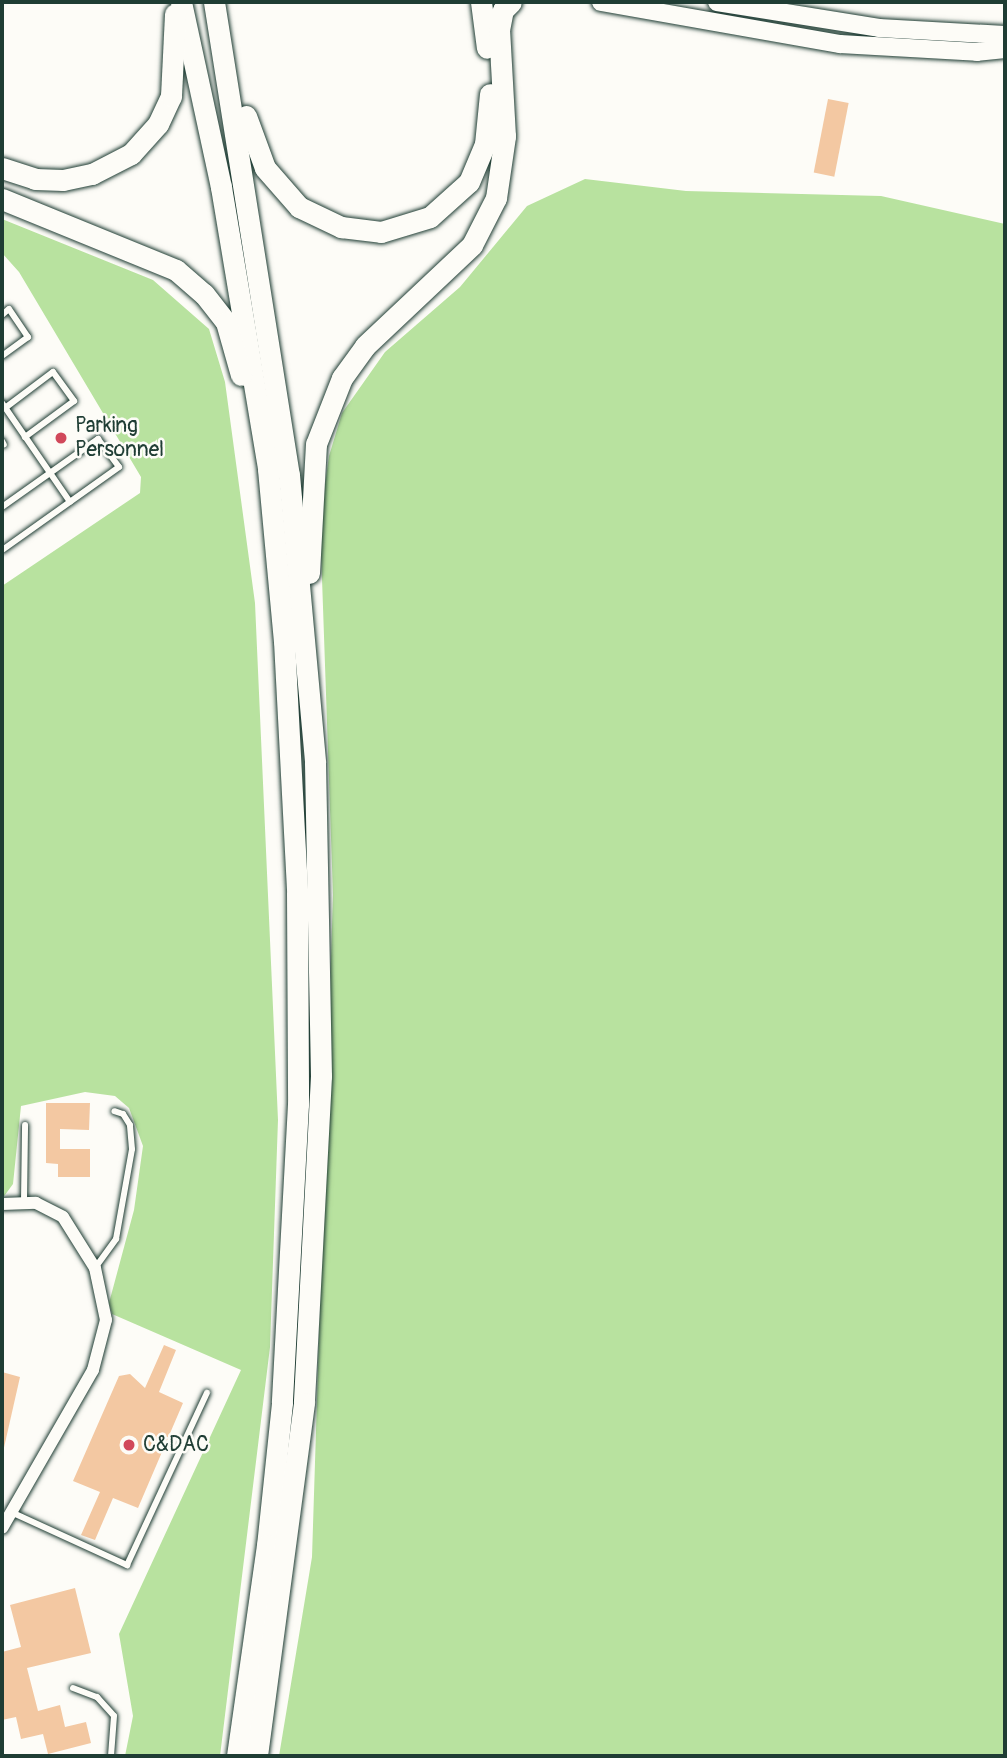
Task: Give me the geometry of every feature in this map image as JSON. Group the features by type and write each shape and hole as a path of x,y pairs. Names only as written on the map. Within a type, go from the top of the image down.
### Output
{"highway":[{"path":"2,168 35,179 82,177 112,166 139,147 158,124 171,96 174,2"},
{"path":"181,2 240,293 272,516 292,761 298,1104 282,1403 267,1545 236,1756"},
{"path":"214,2 289,475 315,763 321,1076 304,1404 257,1756"},
{"path":"228,77 244,104 259,157 278,187 299,207 329,224 354,230 406,227 449,203 469,182 479,162 491,98 481,2"},
{"path":"305,639 312,468 321,426 342,377 359,352 462,256 487,219 503,169 499,30 503,10 511,2"},
{"path":"2,199 32,215 159,261 204,294 233,339 272,516"}],"main road":[{"path":"601,2 840,44 977,52 1005,49"},
{"path":"717,2 776,6 879,27 1005,34"}],"street":[{"path":"2,1204 24,1201 45,1205 63,1217 95,1268 106,1320 97,1361 2,1528"}],"lane":[{"path":"2,315 9,309 29,337 2,356"},
{"path":"25,437 75,401 53,372 3,405 25,437 70,502"},
{"path":"2,507 98,439 119,467 2,550"},
{"path":"95,1268 116,1239 132,1149 130,1125 123,1114 114,1111"},
{"path":"24,1201 25,1125"},
{"path":"10,1512 127,1565 206,1393"},
{"path":"73,1688 97,1697 114,1716 111,1756"}],"green space":[{"path":"585,179 686,191 881,196 1005,224 1005,1756 279,1756 312,1557 333,895 320,521 329,456 342,413 385,352 460,287 527,206"},
{"path":"2,219 153,280 209,329 225,382 255,603 278,1120 270,1347 220,1756 125,1756 133,1716 119,1634 241,1370 112,1314 109,1303 134,1210 143,1146 129,1108 115,1096 85,1092 21,1106 13,1184 2,1199 2,586 140,493 141,477 19,272 2,253"}],"building":[{"path":"828,99 849,103 834,177 814,173"},
{"path":"46,1103 90,1103 89,1130 60,1129 60,1149 90,1149 90,1177 58,1177 58,1164 46,1163"},
{"path":"164,1345 176,1350 159,1392 183,1403 138,1508 113,1498 95,1540 81,1535 100,1492 73,1481 119,1376 130,1374 145,1388"},
{"path":"2,1372 20,1377 3,1452 2,1451"},
{"path":"75,1588 91,1653 27,1668 38,1711 60,1705 65,1727 86,1722 91,1743 48,1754 43,1734 21,1739 16,1717 2,1720 2,1652 21,1647 10,1605"}],"place":[{"name":"Parking Personnel","path":"61,438"},
{"name":"C&DAC","path":"129,1445"}]}
